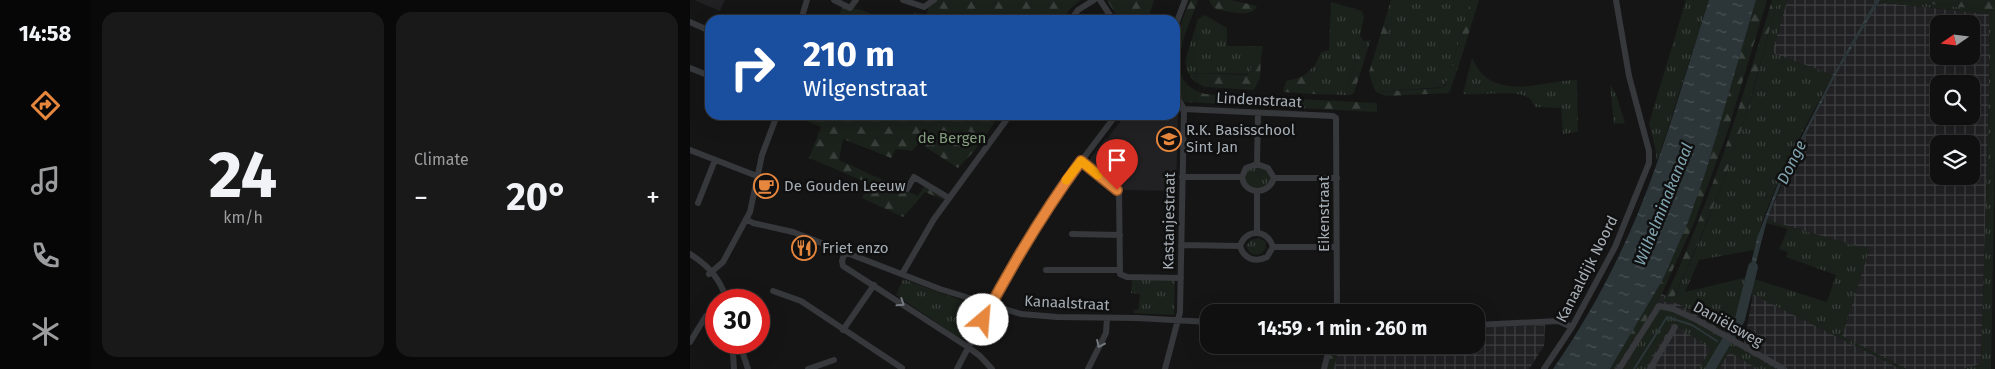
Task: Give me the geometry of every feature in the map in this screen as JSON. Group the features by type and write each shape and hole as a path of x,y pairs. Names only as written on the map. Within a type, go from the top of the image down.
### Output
{"street":[{"path":"802,15 807,0"},
{"path":"834,0 850,8 856,0"},
{"path":"903,0 924,7 934,0"},
{"path":"1074,15 1078,10 1094,0"},
{"path":"1100,0 1110,15"},
{"path":"1179,15 1185,0"},
{"name":"Kanaaldijk Noord","path":"1544,369 1572,327 1615,247 1649,163 1649,151 1629,76 1616,0"},
{"path":"690,22 705,29"},
{"path":"690,68 705,74"},
{"path":"1180,102 1184,109"},
{"name":"Lindenstraat","path":"1180,108 1334,116"},
{"name":"Kastanjestraat","path":"1165,369 1180,312 1184,109"},
{"path":"1257,164 1258,113"},
{"name":"Eikenstraat","path":"1334,116 1337,121 1337,304"},
{"path":"711,273 723,262 750,212 764,148 775,120"},
{"path":"902,274 934,219 1006,120"},
{"path":"957,369 990,306 1058,192 1112,120"},
{"path":"690,150 757,176"},
{"path":"698,203 715,160"},
{"path":"1081,161 1119,192 1120,274 1127,277 1181,278"},
{"path":"1257,164 1268,168 1274,178 1270,187 1257,191 1246,187 1242,178 1246,168 1257,164"},
{"path":"907,189 914,177 949,198"},
{"path":"1182,177 1242,178"},
{"path":"1274,178 1337,178"},
{"path":"1257,191 1257,233"},
{"name":"Kanaalstraat","path":"746,220 793,232 940,289 1021,314 1200,322"},
{"path":"1240,246 1245,237 1257,233 1266,235 1273,247"},
{"path":"1072,234 1120,235"},
{"path":"1181,245 1240,246"},
{"path":"1240,246 1245,256 1255,260 1267,257 1273,247"},
{"path":"1273,247 1336,248"},
{"path":"845,252 842,261 843,266 968,347 992,369"},
{"path":"693,256 701,260 723,289"},
{"path":"1046,270 1119,270"},
{"path":"711,273 718,289"},
{"path":"843,330 874,285"},
{"path":"773,290 801,301 902,368"},
{"name":"Daniëlsweg","path":"1619,369 1659,306 1673,309 1695,319 1784,369"},
{"path":"690,342 705,318"},
{"path":"1088,369 1106,333 1107,318"},
{"path":"1485,325 1558,321 1572,327"},
{"path":"1650,369 1675,327"},
{"path":"733,354 735,369 747,368 743,354"},
{"path":"1324,369 1328,354"},
{"path":"808,369 834,360"}],"shaded area":[{"path":"694,0 725,0 720,11"},
{"path":"1787,0 1876,0 1875,2 1989,14 1989,98 1981,364 1964,369 1906,369 1842,336 1869,250 1867,247 1863,248 1767,220 1790,166 1835,76 1772,53"},
{"path":"1121,120 1178,120 1176,191 1125,190 1108,177 1110,175 1089,162"},
{"path":"1659,292 1744,343 1753,294 1901,369 1612,369"},
{"path":"1545,325 1544,346 1529,369 1333,369 1337,354 1485,354 1485,328"}],"green space":[{"path":"931,0 1081,0 1070,9 1066,15 926,15"},
{"path":"1107,0 1154,0 1150,15 1116,15"},
{"path":"1190,0 1198,0 1180,53 1180,26"},
{"path":"1209,0 1231,0 1257,6 1250,12 1234,13 1218,10 1213,7"},
{"path":"1391,0 1471,0 1452,65 1458,68 1454,79 1447,80 1443,87 1376,92 1373,86 1388,28 1384,23"},
{"path":"1471,0 1479,0 1458,68 1452,65"},
{"path":"1686,0 1709,0 1657,162 1649,123"},
{"path":"1756,0 1767,0 1727,133 1694,223 1659,300 1615,369 1610,369 1663,279 1688,222 1706,171"},
{"path":"1772,0 1778,0 1744,121 1728,167 1711,213 1672,302 1663,302 1696,228 1724,153"},
{"path":"1778,0 1787,0 1772,53 1833,75 1778,182 1754,250 1699,260 1685,292 1748,277 1827,302 1836,275 1786,257 1788,252 1779,249 1788,229 1766,223 1767,220 1863,248 1863,246 1867,247 1869,250 1842,336 1906,369 1901,369 1746,291 1739,322 1731,335 1680,304 1672,302 1702,235 1729,167 1749,106"},
{"path":"1880,0 1896,0 1995,11 1995,155 1991,369 1964,369 1981,364 1989,98 1989,14 1878,2"},
{"path":"1896,0 1995,0 1995,11"},
{"path":"1331,2 1362,11 1364,17 1360,36 1364,41 1371,40 1369,45 1360,49 1345,95 1314,94 1314,81 1306,74 1315,65 1321,52 1329,50"},
{"path":"842,7 862,10 873,15 840,15"},
{"path":"850,12 868,12 873,15 848,15"},
{"path":"1205,15 1227,28 1227,46 1263,46 1261,59 1252,65 1250,74 1188,73 1185,61 1198,19"},
{"path":"1384,23 1389,31 1373,86 1369,72"},
{"path":"1369,45 1354,93 1345,95 1360,49"},
{"path":"1472,58 1482,74 1492,81 1503,85 1528,86 1577,80 1578,132 1563,134 1561,108 1535,107 1530,99 1524,95 1507,93 1463,94"},
{"path":"1261,60 1260,78 1254,90 1205,87 1195,82 1188,73 1247,75 1251,72 1253,61"},
{"path":"1180,69 1183,78 1191,87 1205,94 1377,103 1377,112 1184,102 1180,95"},
{"path":"1306,74 1314,81 1314,94 1283,92 1286,81"},
{"path":"1448,78 1454,79 1448,93 1386,96 1376,92 1440,88 1445,86"},
{"path":"1610,85 1616,94 1625,123 1614,124"},
{"name":"de Bergen","path":"996,120 974,151 958,168 919,143 912,151 896,149 891,158 843,139 839,160 918,196 926,184 948,195 944,200 925,192 903,217 862,198 868,183 809,158 821,127 807,121"},
{"path":"1256,166 1266,169 1271,178 1270,183 1259,189 1250,187 1244,178 1246,171"},
{"path":"1259,238 1266,242 1266,248 1259,254 1250,253 1246,246 1251,240"},
{"path":"903,279 977,306 967,328 972,331 968,339 965,340 958,337 896,295"},
{"path":"1132,279 1175,280 1174,315 1134,313 1134,310 1138,310 1140,294 1131,293"},
{"path":"1660,308 1674,310 1776,369 1758,369 1729,352 1719,369 1699,369 1711,348 1672,324 1645,369 1621,369"},
{"path":"1330,354 1337,354 1334,369 1327,369"}],"water":[{"name":"Wilhelminakanaal","path":"1709,0 1756,0 1706,171 1688,222 1663,279 1610,369 1553,369 1582,325 1599,294 1636,217 1670,125"},
{"path":"1876,0 1880,0 1835,76 1781,184 1767,220 1752,278 1748,277 1757,238 1778,184 1833,75"}],"waterway":[{"name":"Donge","path":"1731,335 1740,319 1753,267"},
{"path":"1634,369 1667,317 1692,325 1717,341"},
{"name":"Donge","path":"1710,369 1726,342"}],"slow traffic":[{"path":"1066,180 1081,161 1098,175"}],"place":[{"name":"R.K. Basisschool Sint Jan","path":"1169,139"},
{"name":"De Gouden Leeuw","path":"766,186"},
{"name":"Friet enzo","path":"804,248"}],"route":[{"path":"983,320 999,289 1058,192 1081,161 1117,190"}]}
